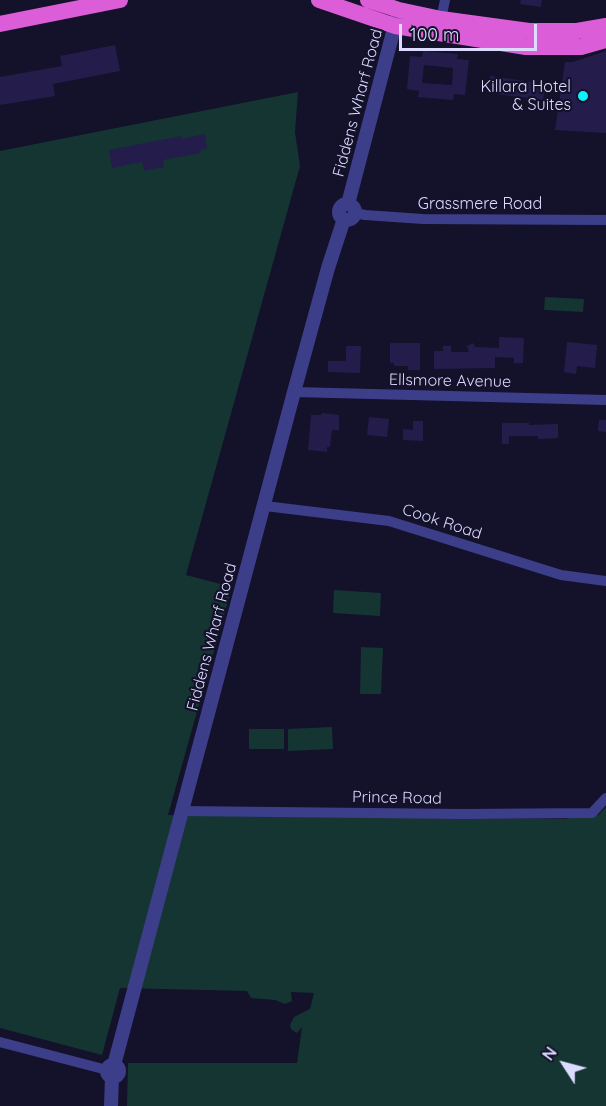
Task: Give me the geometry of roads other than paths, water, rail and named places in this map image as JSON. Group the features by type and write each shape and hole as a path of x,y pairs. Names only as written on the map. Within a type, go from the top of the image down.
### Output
{"highway":[{"path":"0,13 66,0"},
{"path":"0,24 120,0"},
{"path":"319,0 526,47 581,47 606,40"},
{"path":"368,0 397,18 441,19 529,31 577,31 606,26"}],"street":[{"path":"441,19 445,0"},
{"name":"Fiddens Wharf Road","path":"111,1106 111,1071 328,268 349,212 397,18"},
{"name":"Grassmere Road","path":"349,212 423,219 606,220"},
{"name":"Ellsmore Avenue","path":"294,392 606,400"},
{"name":"Cook Road","path":"265,506 390,521 561,575 606,581"},
{"name":"Prince Road","path":"181,811 591,813 606,798"},
{"path":"0,1042 111,1071"}],"place":[{"name":"Killara Hotel & Suites","path":"583,96"}]}
